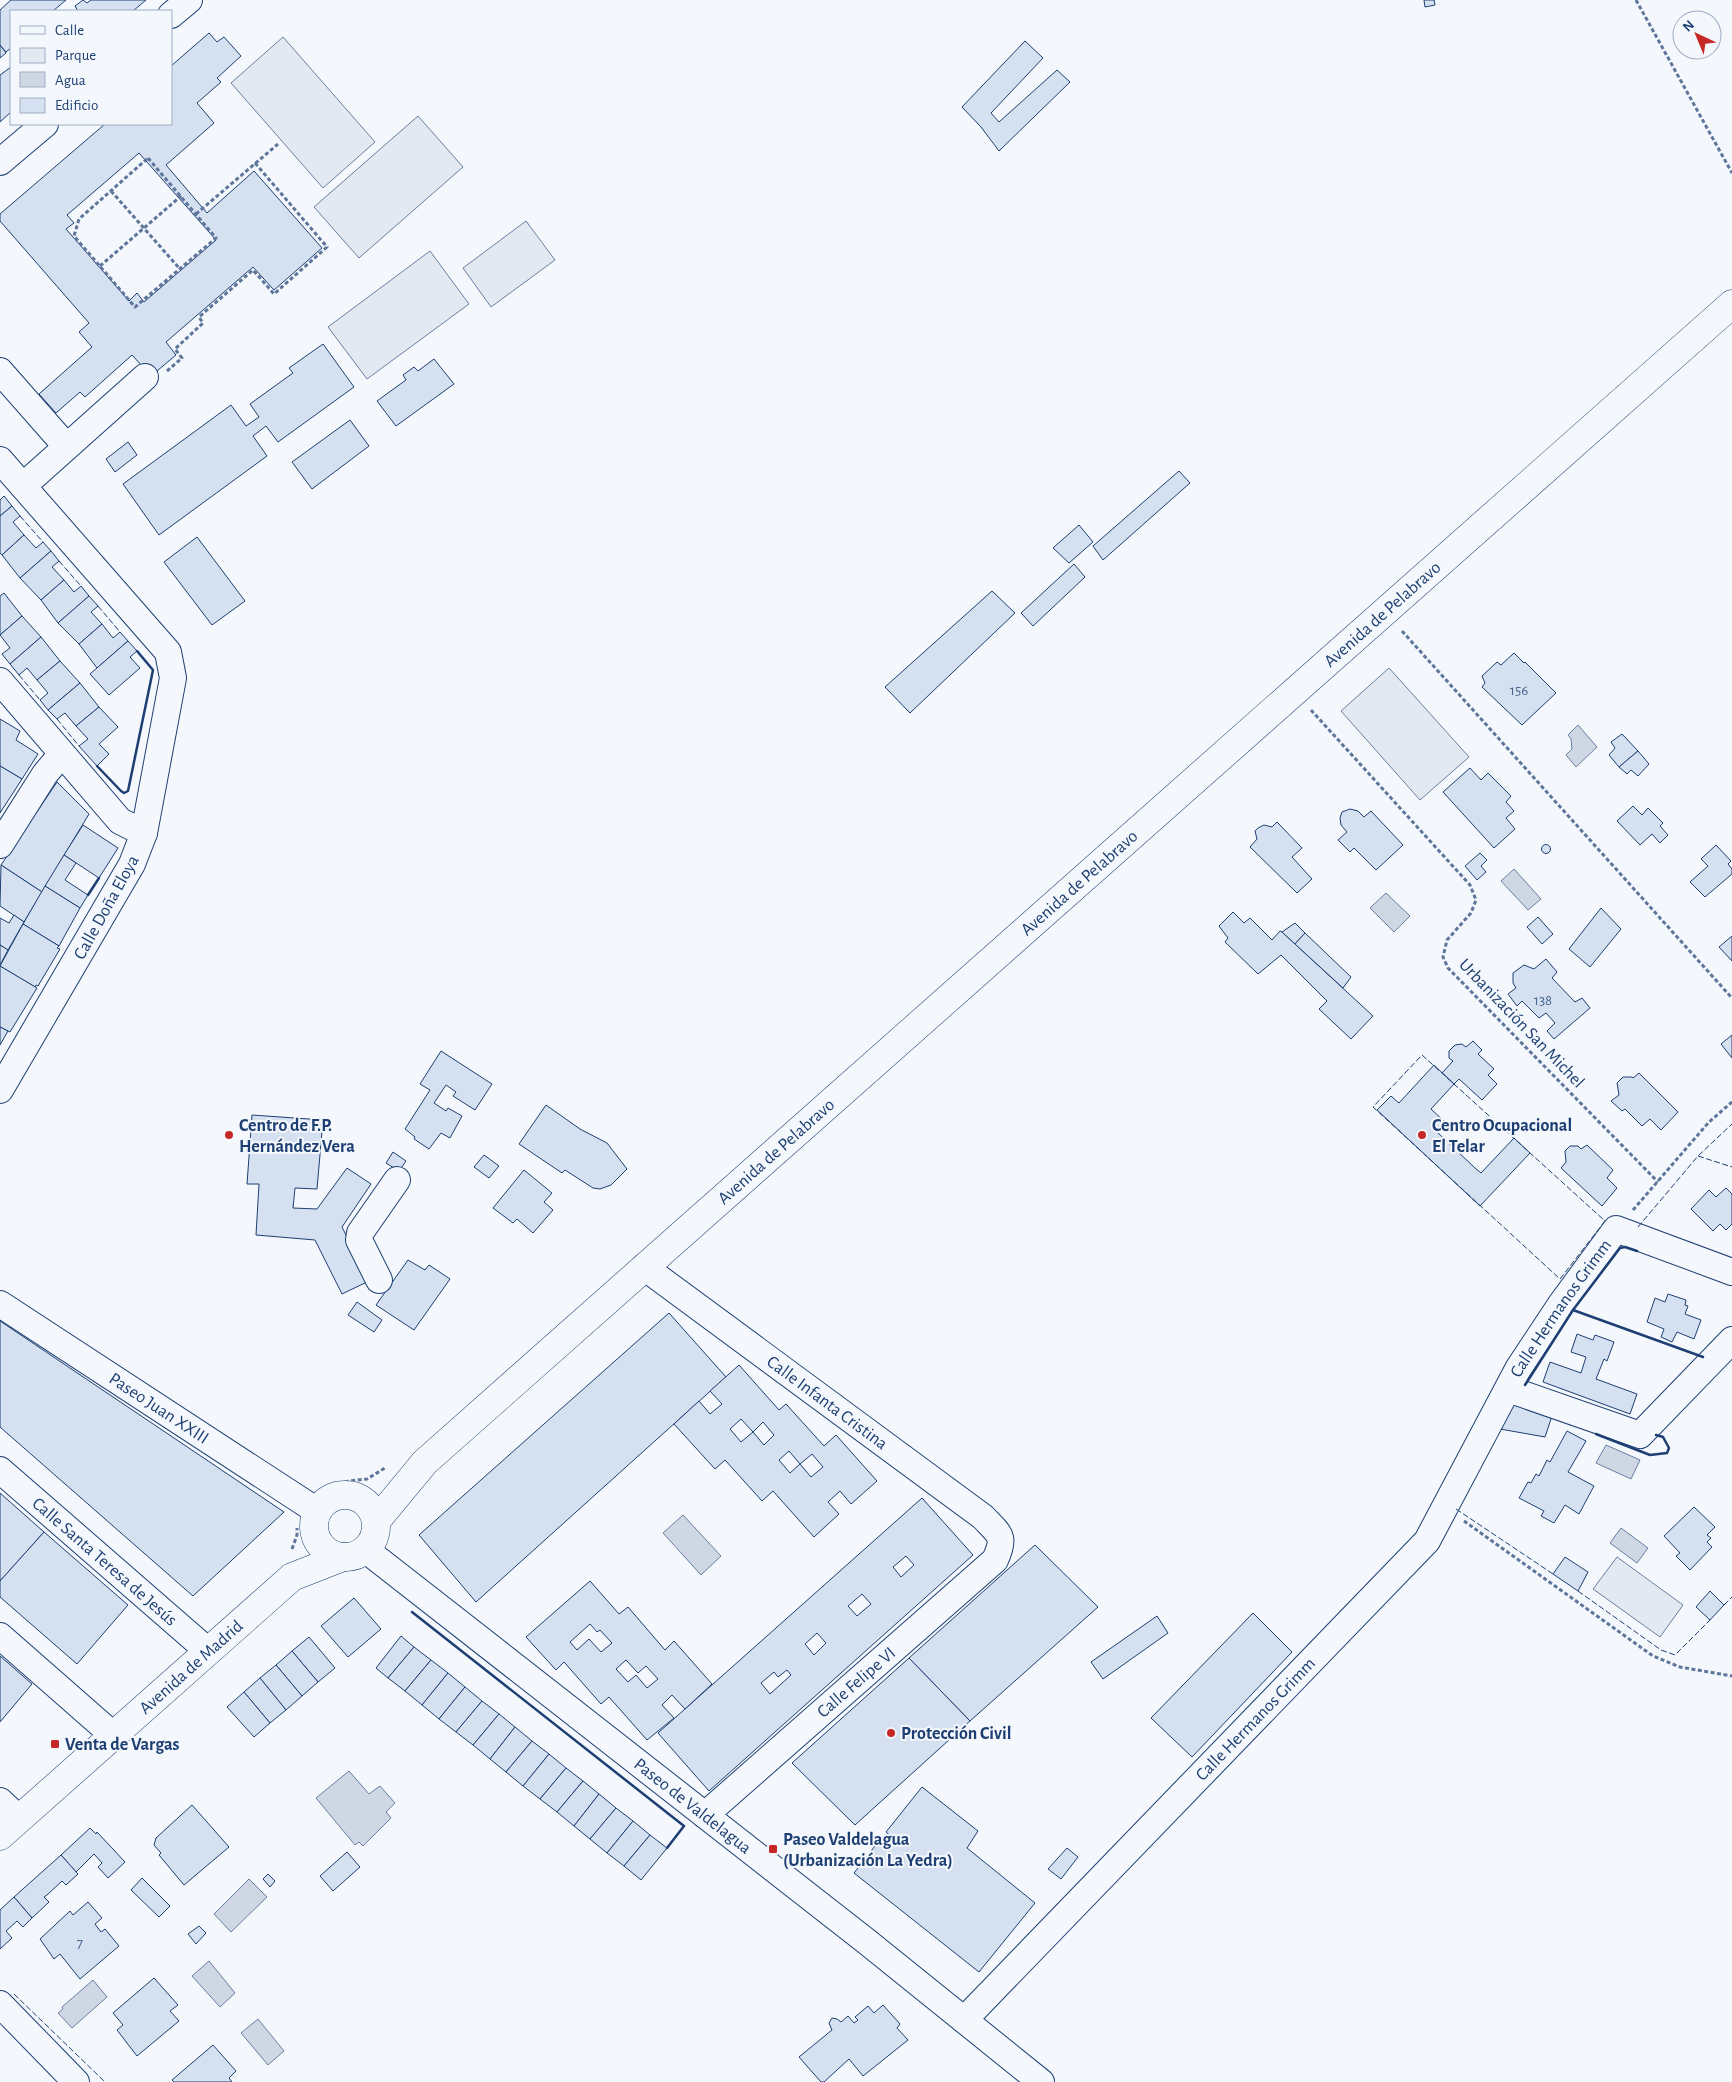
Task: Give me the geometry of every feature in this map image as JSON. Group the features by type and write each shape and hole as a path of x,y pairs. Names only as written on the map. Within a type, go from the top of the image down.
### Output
{"highway":[{"name":"Avenida de Pelabravo","path":"377,1520 425,1462 1732,304"},
{"name":"Avenida de Pelabravo","path":"359,1497 425,1462"},
{"path":"347,1494 359,1497 367,1503 377,1520 375,1536 355,1553 333,1555 324,1549 317,1540 316,1521 325,1502 335,1496 347,1494"},
{"name":"Avenida de Madrid","path":"10,1828 292,1577 305,1553 316,1521"},
{"name":"Avenida de Madrid","path":"292,1577 355,1553"}],"street":[{"path":"172,14 189,0"},
{"path":"0,162 44,125"},
{"path":"0,371 66,446"},
{"path":"0,460 23,486 146,377"},
{"name":"Calle Doña Eloya","path":"0,1090 132,864 144,833 173,678 168,652 23,486"},
{"path":"1,685 120,821 144,833"},
{"path":"0,845 45,774 61,755"},
{"path":"379,1280 359,1240 360,1233 397,1180"},
{"name":"Calle Hermanos Grimm","path":"964,2020 1428,1541 1518,1369 1561,1304 1616,1229 1732,1272"},
{"name":"Calle Infanta Cristina","path":"644,1267 983,1517 999,1534 1002,1545"},
{"name":"Paseo Juan XXIII","path":"0,1304 316,1521"},
{"name":"Calle Hermanos Grimm","path":"1508,1389 1640,1435 1732,1340"},
{"name":"Calle Santa Teresa de Jesús","path":"0,1470 208,1651"},
{"name":"Calle Felipe VI","path":"705,1815 994,1560 1002,1545"},
{"name":"Paseo de Valdelagua","path":"355,1553 705,1815 1041,2082"},
{"path":"0,1636 114,1736"},
{"path":"0,1801 10,1828"},
{"path":"0,2004 76,2082"}],"path":[{"path":"1636,0 1732,173"},
{"path":"196,214 278,144"},
{"path":"148,158 196,214 216,238 135,307 74,236 79,219 148,158"},
{"path":"146,377 151,385 182,358 175,349 203,323 199,317 253,270 274,294 327,247 255,163"},
{"path":"111,191 180,269"},
{"path":"100,266 180,196"},
{"path":"1384,612 1732,998"},
{"name":"Urbanización San Michel","path":"1294,692 1470,885 1476,900 1471,913 1447,940 1443,957 1448,968 1658,1182"},
{"name":"Calle Hermanos Grimm","path":"1616,1229 1709,1122 1732,1102"},
{"path":"1445,1509 1653,1656 1680,1667 1732,1676"}],"green space":[{"path":"283,37 375,142 323,188 231,83"},
{"path":"418,116 463,167 359,258 314,207"},
{"path":"526,221 555,260 491,307 463,268"},
{"path":"430,251 469,304 367,379 328,327"},
{"path":"1389,668 1469,757 1420,800 1341,711"},
{"path":"1617,1557 1683,1605 1660,1637 1593,1589"}],"water":[{"path":"1578,725 1597,747 1576,767 1566,755 1572,749 1571,739 1568,735"},
{"path":"1514,869 1541,899 1528,910 1501,881"},
{"path":"1386,893 1410,916 1394,932 1370,908"},
{"path":"1606,1445 1640,1460 1631,1479 1596,1463"},
{"path":"683,1515 721,1556 701,1575 663,1533"},
{"path":"1621,1528 1648,1548 1637,1563 1610,1543"},
{"path":"349,1771 369,1794 380,1786 395,1803 386,1812 391,1818 363,1846 359,1842 355,1845 316,1798"},
{"path":"249,1879 267,1897 231,1932 214,1914"},
{"path":"209,1961 235,1993 220,2007 192,1976"},
{"path":"93,1980 107,1997 72,2028 58,2013 63,2009 62,2007"},
{"path":"258,2019 284,2051 268,2065 241,2033"}],"building":[{"path":"11,0 66,0 54,10 10,10 10,49 6,52 0,45 0,10"},
{"path":"83,0 87,3 91,0 146,0 134,10 77,10 75,6"},
{"path":"1424,0 1434,0 1435,5 1425,7"},
{"path":"209,33 217,42 224,37 241,56 217,78 221,82 197,103 214,123 166,165 207,213 254,171 322,248 274,290 253,267 166,342 176,355 151,376 132,355 85,397 80,392 56,413 39,394 92,347 79,332 89,323 0,221 0,214 104,125 172,125 172,65","holes":["139,153 216,240 144,302 137,293 129,301 66,229 74,223 67,215"]},
{"path":"1025,41 1043,58 991,113 999,122 1057,70 1070,82 999,151 981,127 962,107"},
{"path":"0,45 6,53 0,58"},
{"path":"10,68 10,113 0,122 0,75"},
{"path":"323,344 354,387 278,442 266,426 253,436 267,456 159,535 123,484 231,405 246,426 259,417 250,404 293,373 289,368"},
{"path":"434,359 454,384 396,426 377,401 406,380 403,375 414,367 418,371"},
{"path":"350,420 369,446 312,489 292,462"},
{"path":"128,442 137,455 115,472 106,459"},
{"path":"1179,471 1190,483 1103,560 1093,546"},
{"path":"4,496 12,506 0,516 0,500"},
{"path":"12,506 20,516 13,522 24,535 2,555 0,553 0,516"},
{"path":"1079,525 1093,542 1069,563 1053,548"},
{"path":"24,535 36,548 43,542 51,551 20,578 2,555"},
{"path":"197,537 245,601 212,625 164,562"},
{"path":"51,551 59,561 52,567 64,580 41,600 20,578"},
{"path":"1074,564 1085,577 1033,626 1021,613"},
{"path":"64,580 74,592 81,586 89,596 58,623 41,600"},
{"path":"992,591 1015,613 910,713 885,687"},
{"path":"4,593 22,616 0,635 0,596"},
{"path":"89,596 98,606 91,612 102,624 79,644 58,623"},
{"path":"22,616 41,637 10,664 2,654 10,648 0,635"},
{"path":"102,624 113,638 120,632 128,641 97,668 79,644"},
{"path":"41,637 60,661 37,680 27,668 19,675 10,664"},
{"path":"128,641 137,651 130,657 140,668 109,695 90,674"},
{"path":"1514,653 1556,693 1522,725 1482,687 1485,683 1482,676 1497,662 1501,665"},
{"path":"60,661 80,683 48,710 40,700 48,693 37,680"},
{"path":"80,683 99,707 76,726 65,713 57,719 48,710"},
{"path":"99,707 118,727 99,744 109,754 97,766 79,746 88,739 76,726"},
{"path":"0,719 20,731 16,740 38,754 22,779 0,766"},
{"path":"1622,734 1638,751 1619,767 1609,755 1615,748 1611,742"},
{"path":"1638,751 1649,764 1638,776 1631,770 1627,774 1619,767"},
{"path":"0,766 22,779 0,813"},
{"path":"1470,768 1481,780 1488,773 1511,796 1506,802 1514,811 1506,818 1515,829 1494,848 1443,792"},
{"path":"57,782 89,814 42,892 1,865"},
{"path":"1633,806 1642,815 1648,808 1663,823 1660,826 1668,835 1660,843 1652,834 1640,845 1617,821"},
{"path":"1350,809 1358,811 1364,817 1371,811 1403,845 1376,870 1354,848 1350,852 1338,840 1347,832 1341,825 1340,818 1342,812"},
{"path":"1277,822 1302,848 1292,857 1312,879 1297,893 1250,847 1257,839 1255,831 1258,828 1264,825 1272,827"},
{"path":"83,825 118,848 99,878 64,855"},
{"path":"1546,845 1550,849 1546,853 1542,849"},
{"path":"1716,845 1731,861 1728,864 1732,869 1732,874 1705,897 1690,882 1708,866 1701,859"},
{"path":"1480,853 1487,860 1481,866 1486,872 1477,880 1465,866"},
{"path":"64,855 76,863 65,880 88,895 80,908 45,886"},
{"path":"1,865 42,892 24,922 0,906"},
{"path":"45,886 80,908 59,946 23,924"},
{"path":"1601,908 1621,929 1590,967 1569,949"},
{"path":"1233,912 1244,923 1250,918 1272,940 1280,931 1282,932 1373,1016 1351,1039 1319,1009 1327,1001 1281,955 1258,974 1225,942 1228,938 1219,926"},
{"path":"14,915 24,922 8,950 0,945 0,918 9,923"},
{"path":"1538,917 1553,934 1542,944 1527,927"},
{"path":"1295,923 1305,933 1295,944 1282,932"},
{"path":"23,924 59,946 57,948 60,949 38,986 36,985 35,987 0,966"},
{"path":"1305,933 1351,977 1343,988 1295,944"},
{"path":"1732,936 1732,961 1719,947"},
{"path":"0,945 8,950 0,965"},
{"path":"1546,959 1557,972 1552,978 1575,1002 1582,998 1590,1008 1554,1039 1547,1031 1555,1023 1546,1013 1539,1018 1522,1001 1517,1006 1508,994 1516,988 1513,983 1513,973 1524,965 1534,969"},
{"path":"0,966 37,988 10,1032 0,1027"},
{"path":"0,1027 8,1031 0,1045"},
{"path":"1732,1035 1732,1058 1721,1044"},
{"path":"1473,1041 1482,1050 1478,1054 1494,1069 1488,1075 1497,1084 1482,1100 1459,1079 1454,1084 1442,1073 1453,1061 1449,1058 1449,1051 1455,1045 1462,1044 1466,1047"},
{"path":"441,1051 492,1084 475,1110 453,1096 456,1092 446,1085 434,1103 446,1111 448,1108 462,1116 450,1138 441,1133 429,1149 414,1139 415,1137 405,1129 430,1090 420,1084"},
{"name":"Centro Ocupacional El Telar","path":"1434,1065 1454,1084 1431,1109 1445,1122 1436,1131 1475,1168 1481,1173 1514,1138 1530,1153 1480,1206 1377,1110 1391,1096 1399,1103"},
{"path":"1639,1073 1678,1112 1661,1130 1650,1119 1642,1126 1625,1109 1622,1111 1611,1101 1619,1095 1617,1083 1623,1077 1633,1078"},
{"path":"546,1105 580,1129 607,1143 627,1169 611,1185 600,1189 593,1188 565,1170 562,1173 519,1144"},
{"path":"252,1115 323,1120 317,1189 295,1188 293,1208 317,1209 347,1168 371,1184 342,1227 369,1281 342,1294 315,1240 256,1235 259,1184 247,1184"},
{"path":"1587,1145 1613,1170 1607,1178 1617,1188 1602,1206 1561,1168 1566,1162 1565,1151 1570,1146 1578,1146 1581,1149"},
{"path":"393,1152 406,1161 399,1171 386,1163"},
{"path":"484,1155 499,1166 489,1178 474,1167"},
{"path":"524,1170 552,1193 544,1202 553,1210 533,1233 517,1219 513,1223 493,1208"},
{"path":"1726,1188 1732,1194 1732,1224 1726,1230 1720,1224 1713,1231 1691,1209 1709,1190 1716,1197"},
{"path":"408,1260 425,1270 429,1265 450,1279 414,1330 376,1305"},
{"path":"1668,1294 1686,1300 1685,1305 1688,1306 1685,1314 1701,1320 1694,1339 1677,1332 1672,1342 1661,1337 1664,1329 1647,1322 1655,1298 1665,1302"},
{"path":"357,1302 382,1320 374,1332 348,1315"},
{"path":"669,1313 726,1377 476,1602 419,1535"},
{"path":"0,1321 284,1512 193,1596 0,1427"},
{"path":"1577,1334 1593,1340 1595,1335 1614,1342 1607,1361 1604,1359 1596,1379 1637,1394 1630,1414 1543,1382 1550,1362 1581,1373 1586,1357 1571,1352"},
{"path":"739,1365 779,1410 786,1404 824,1446 836,1435 877,1481 851,1504 840,1491 828,1502 839,1514 814,1537 773,1491 762,1501 725,1460 715,1469 674,1424 699,1401 710,1414 722,1404 710,1391","holes":["741,1419 753,1432 741,1442 730,1429","763,1422 774,1435 764,1445 753,1432","789,1451 800,1464 790,1473 779,1460","812,1454 823,1467 811,1477 800,1464"]},
{"path":"1514,1401 1552,1416 1545,1437 1500,1429"},
{"path":"1567,1431 1586,1441 1568,1472 1594,1486 1579,1514 1565,1505 1554,1523 1541,1516 1544,1511 1519,1498 1528,1482 1531,1483 1536,1474 1539,1476 1547,1460 1550,1462"},
{"path":"0,1493 44,1532 0,1581"},
{"path":"922,1498 973,1555 709,1791 658,1733","holes":["906,1556 914,1565 901,1577 893,1567","862,1594 871,1604 857,1616 848,1606","817,1633 826,1643 814,1655 805,1644","787,1670 791,1675 770,1694 761,1683 774,1672 778,1677"]},
{"path":"1694,1507 1715,1527 1707,1535 1711,1538 1707,1542 1712,1547 1690,1570 1676,1556 1680,1553 1664,1536"},
{"path":"44,1532 128,1605 77,1664 0,1597 0,1581"},
{"path":"1035,1545 1098,1607 970,1721 909,1658"},
{"path":"1565,1557 1588,1572 1578,1591 1553,1574"},
{"path":"590,1581 619,1614 628,1607 665,1650 674,1641 712,1684 685,1709 672,1695 662,1705 674,1718 647,1740 609,1697 601,1704 564,1662 556,1670 526,1637","holes":["590,1624 597,1632 600,1630 612,1643 601,1652 589,1639 577,1650 570,1642","626,1660 638,1673 646,1666 658,1679 647,1688 636,1675 628,1682 616,1669"]},
{"path":"1710,1591 1724,1605 1710,1620 1696,1607"},
{"path":"354,1598 381,1629 348,1657 321,1626"},
{"path":"1253,1613 1292,1652 1192,1757 1151,1718"},
{"path":"1157,1616 1168,1633 1103,1679 1091,1662"},
{"path":"401,1636 414,1647 388,1678 376,1668"},
{"path":"309,1637 335,1668 318,1682 292,1651"},
{"path":"414,1647 431,1660 405,1691 388,1678"},
{"path":"292,1651 318,1682 302,1696 276,1665"},
{"path":"0,1656 32,1684 0,1722"},
{"name":"Protección Civil","path":"909,1658 970,1721 855,1825 792,1763"},
{"path":"431,1660 448,1673 422,1705 405,1691"},
{"path":"276,1665 302,1696 286,1710 260,1678"},
{"path":"448,1673 465,1687 439,1719 422,1705"},
{"path":"260,1678 286,1710 270,1723 244,1692"},
{"path":"465,1687 482,1701 456,1732 439,1719"},
{"path":"244,1692 270,1723 254,1737 227,1707"},
{"path":"482,1701 499,1714 473,1745 456,1732"},
{"path":"499,1714 515,1727 490,1759 473,1745"},
{"path":"515,1727 532,1741 506,1772 490,1759"},
{"path":"532,1741 549,1754 523,1786 506,1772"},
{"path":"549,1754 566,1768 540,1799 523,1786"},
{"path":"566,1768 583,1781 557,1812 540,1799"},
{"path":"583,1781 599,1794 574,1826 557,1812"},
{"path":"922,1787 978,1831 967,1848 1035,1903 979,1972 854,1873 878,1842 887,1850 894,1839 886,1832"},
{"path":"599,1794 616,1808 590,1839 574,1826"},
{"path":"192,1805 229,1847 184,1885 159,1855 161,1853 154,1845 156,1838"},
{"path":"616,1808 633,1821 607,1853 590,1839"},
{"path":"633,1821 650,1835 624,1866 607,1853"},
{"path":"90,1828 96,1834 97,1832 125,1862 108,1878 98,1867 102,1863 94,1854 76,1872 61,1855"},
{"path":"650,1835 667,1848 641,1880 624,1866"},
{"path":"1067,1848 1078,1857 1061,1879 1048,1869"},
{"path":"347,1852 360,1867 333,1891 320,1876"},
{"path":"61,1855 78,1874 66,1885 62,1881 44,1897 49,1902 32,1918 14,1897"},
{"path":"268,1874 275,1881 270,1887 263,1879"},
{"path":"142,1878 170,1906 159,1917 131,1890"},
{"path":"14,1897 32,1918 23,1927 17,1921 6,1931 12,1938 0,1949 0,1910"},
{"path":"88,1902 102,1918 95,1924 101,1932 105,1929 119,1946 80,1979 60,1954 54,1959 40,1939 70,1911 73,1915"},
{"path":"199,1926 206,1933 196,1944 188,1934"},
{"path":"154,1978 178,2005 170,2011 179,2021 137,2056 117,2030 123,2025 113,2013"},
{"path":"883,2005 900,2024 897,2028 908,2040 863,2076 849,2059 824,2082 821,2082 799,2057 832,2030 829,2023 832,2018 841,2022 848,2016 854,2023 858,2020 855,2017 868,2006 874,2013"},
{"path":"213,2045 236,2071 229,2078 232,2082 174,2082 172,2080"}],"fence":[{"path":"20,516 43,542"},
{"path":"59,561 81,586"},
{"path":"98,606 120,632"},
{"path":"19,675 40,700"},
{"path":"57,719 79,746"},
{"path":"1422,1055 1605,1221 1560,1279 1373,1107 1422,1055"},
{"path":"1638,1227 1698,1156 1732,1124"},
{"path":"1698,1156 1732,1167"},
{"path":"1456,1509 1553,1574"},
{"path":"1578,1591 1661,1650 1675,1655 1710,1620"},
{"path":"1724,1605 1732,1597"},
{"path":"14,1994 105,2082"}],"wall":[{"path":"97,766 121,791 124,793 128,791 153,670 137,651"},
{"path":"88,895 99,878"},
{"path":"1525,1385 1573,1310 1620,1248 1625,1247 1637,1251"},
{"path":"1573,1310 1703,1357"},
{"path":"1596,1434 1650,1455 1667,1453 1669,1448 1663,1437 1656,1435"},
{"path":"412,1612 684,1826 667,1848"}],"place":[{"name":"Centro de F.P. Hernández Vera","path":"229,1135"},
{"name":"Centro Ocupacional El Telar","path":"1422,1135"},
{"name":"Protección Civil","path":"891,1733"},
{"name":"Venta de Vargas","path":"55,1744"},
{"name":"Paseo Valdelagua (Urbanización La Yedra)","path":"773,1849"}]}
